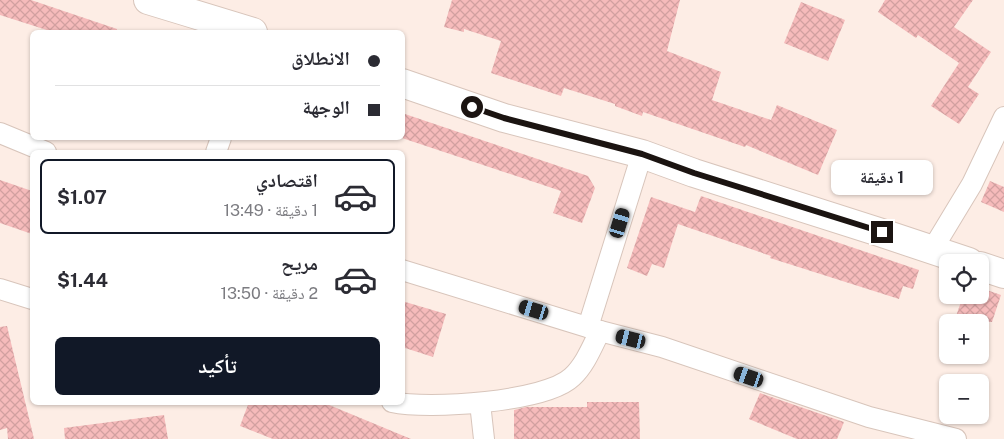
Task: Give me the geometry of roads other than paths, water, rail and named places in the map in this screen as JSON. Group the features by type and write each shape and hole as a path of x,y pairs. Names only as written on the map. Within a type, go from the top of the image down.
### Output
{"main road":[{"path":"148,0 246,30"},
{"path":"405,84 504,118 642,154 694,173 944,254"},
{"path":"989,269 1004,274"}],"street":[{"path":"932,250 972,184 1004,117"},
{"path":"0,133 41,150"},
{"path":"405,405 480,403 518,397 556,387 571,379 590,353 594,329 642,154"},
{"path":"405,271 594,329 662,347 869,417 956,439"},
{"path":"0,289 30,298"},
{"path":"480,403 484,439"}]}
